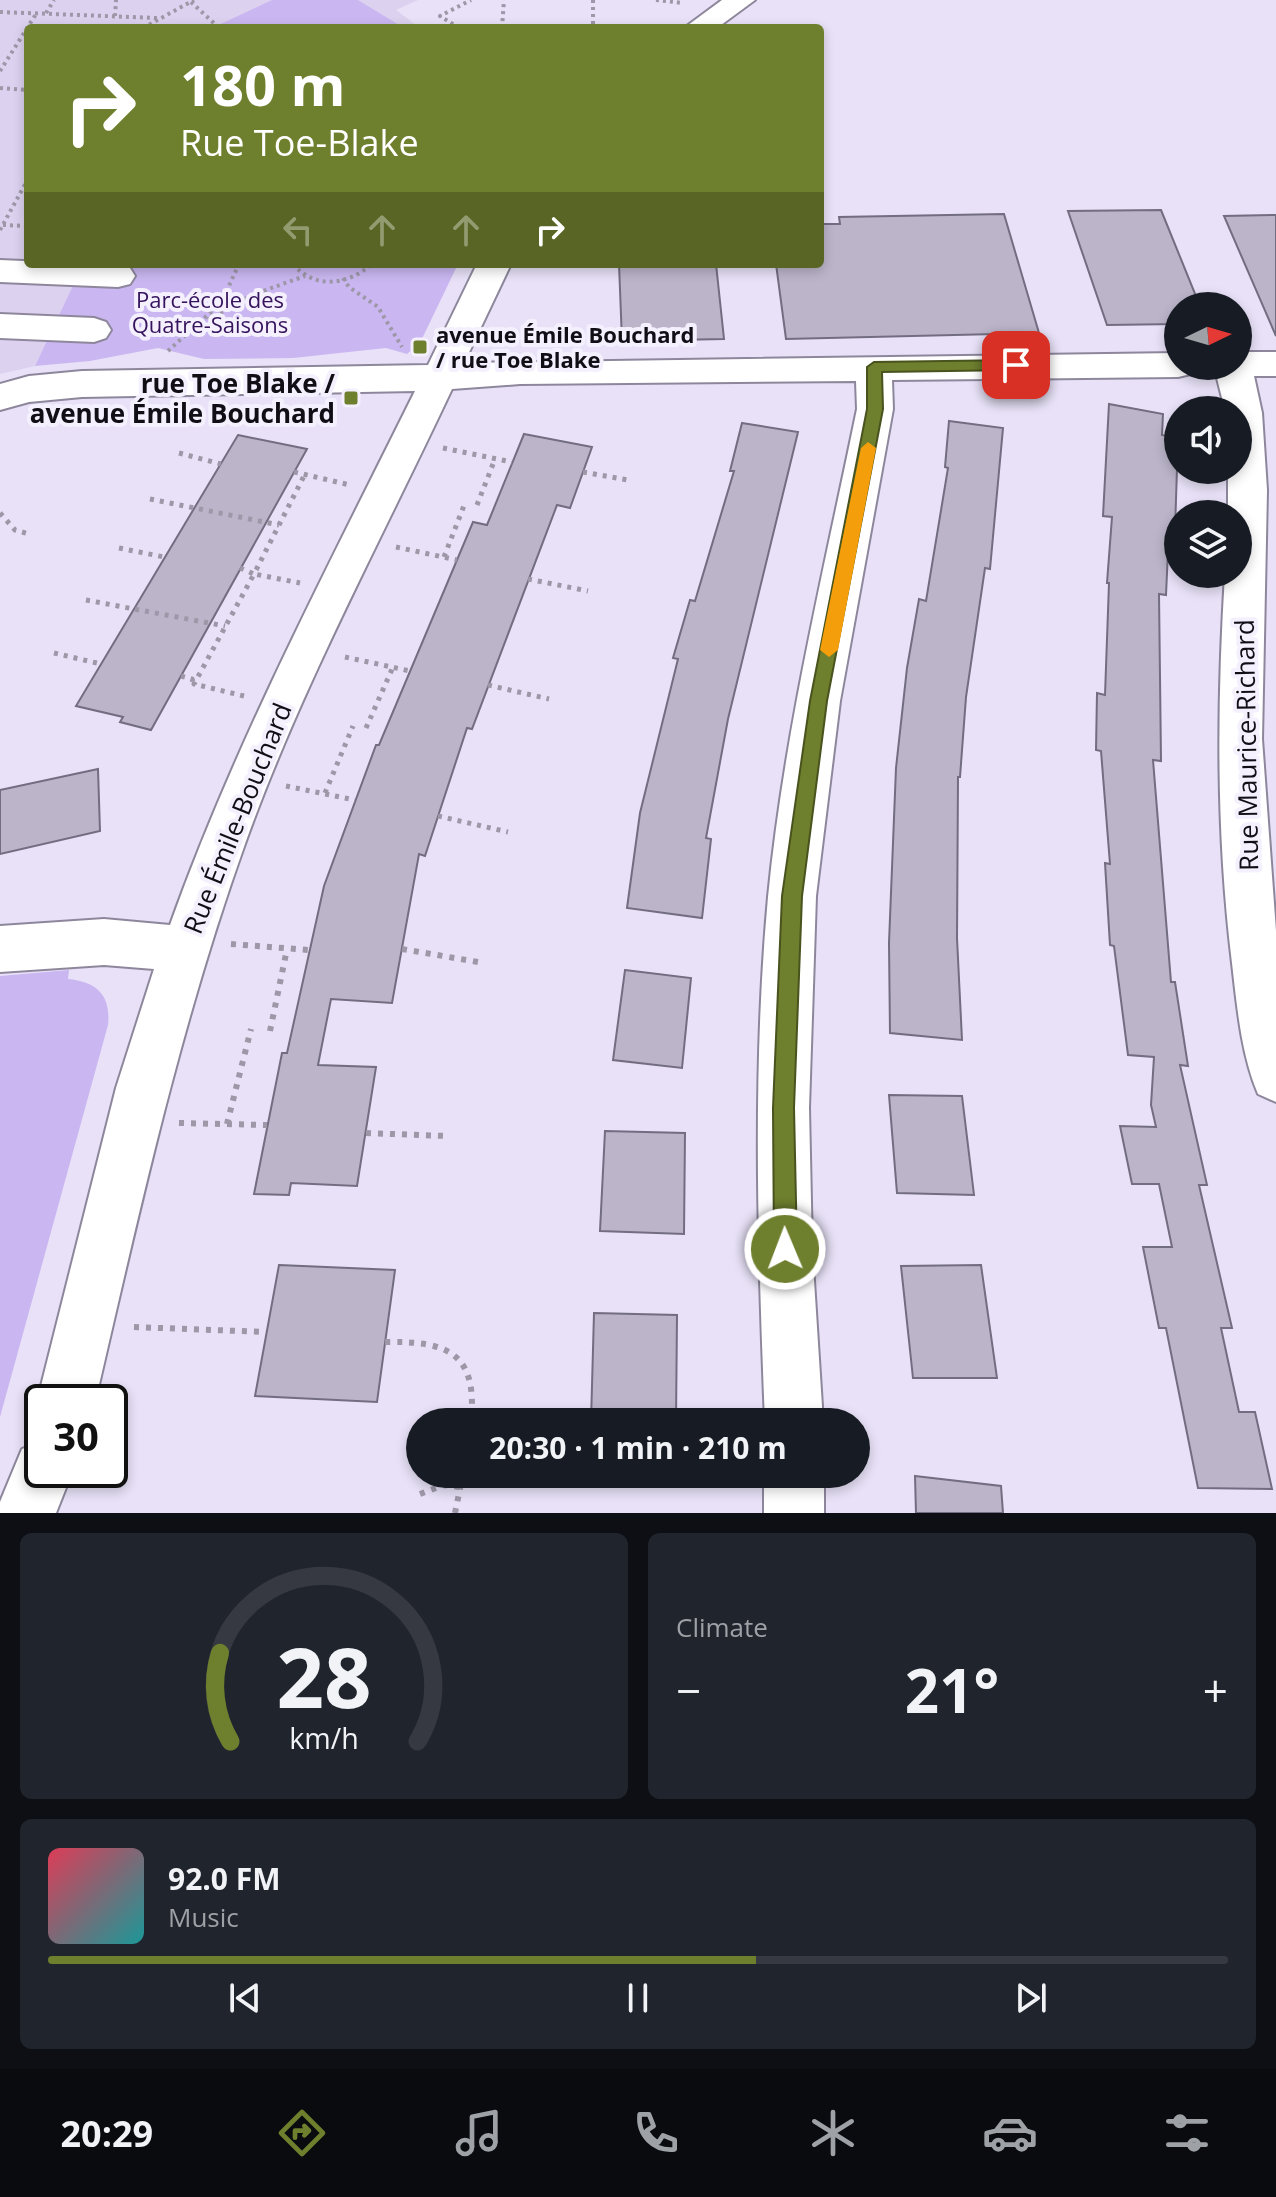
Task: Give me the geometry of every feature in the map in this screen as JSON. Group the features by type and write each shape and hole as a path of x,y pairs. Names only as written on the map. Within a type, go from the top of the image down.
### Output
{"street":[{"path":"704,24 741,0"},
{"name":"Rue Émile-Bouchard","path":"70,1384 131,1132 205,946 224,838 423,366 491,268"},
{"path":"0,271 118,276"},
{"path":"0,326 94,330"},
{"path":"1252,364 1276,364"},
{"path":"0,397 29,389 82,384 423,366 503,372 1164,365"},
{"path":"793,1408 785,1249 783,1108 792,896 819,701 875,409 874,367"},
{"name":"Rue Maurice-Richard","path":"1236,380 1244,407 1249,499 1240,691 1261,862 1252,928 1276,1076"},
{"path":"0,949 104,942 205,946"},
{"path":"26,1513 36,1488"},
{"path":"794,1488 794,1513"}],"path":[{"path":"46,13 54,0"},
{"path":"115,16 116,0"},
{"path":"453,24 440,16 471,0"},
{"path":"502,24 504,0"},
{"path":"593,0 593,24"},
{"path":"656,0 684,3"},
{"path":"149,24 192,1 215,24"},
{"path":"0,12 157,18"},
{"path":"30,24 37,13"},
{"path":"0,71 24,33"},
{"path":"0,88 24,90"},
{"path":"1,227 24,191"},
{"path":"1,227 24,226"},
{"path":"201,324 231,288 238,268"},
{"path":"297,268 305,276 321,282 361,274 368,268"},
{"path":"165,354 201,324 252,295 305,276"},
{"path":"343,279 378,307 423,366"},
{"path":"437,447 512,462"},
{"path":"179,453 221,464"},
{"path":"477,505 495,459"},
{"path":"294,472 351,485"},
{"path":"583,472 628,480"},
{"path":"194,684 304,476"},
{"path":"150,499 279,525"},
{"path":"444,557 465,503"},
{"path":"1,517 15,530 29,534"},
{"path":"391,546 457,560"},
{"path":"119,548 164,557"},
{"path":"240,568 301,584"},
{"path":"528,579 588,591"},
{"path":"86,600 225,626"},
{"path":"54,653 101,664"},
{"path":"341,656 410,671"},
{"path":"366,728 393,667"},
{"path":"181,676 192,679 194,684 244,696"},
{"path":"488,685 549,699"},
{"path":"325,793 353,726"},
{"path":"282,785 355,800"},
{"path":"438,816 508,832"},
{"path":"205,946 309,950"},
{"path":"270,1031 287,949"},
{"path":"402,949 478,962"},
{"path":"227,1124 251,1029"},
{"path":"174,1123 267,1125"},
{"path":"366,1133 447,1136"},
{"path":"134,1327 266,1332"},
{"path":"385,1342 442,1346 460,1362 472,1380 471,1408"},
{"path":"420,1494 436,1488"},
{"path":"455,1513 460,1488"}],"shaded area":[{"path":"0,0 418,0 396,10 415,24 24,24 24,268 81,268 35,366 0,374"}],"green space":[{"path":"272,0 358,0 397,24 221,24"},
{"name":"Parc-école des Quatre-Saisons","path":"81,268 456,268 420,343 407,354 386,348 293,358 204,359 158,348 90,361 35,366"},
{"path":"69,970 68,979 95,987 105,998 108,1025 0,1417 0,976"}],"building":[{"path":"1161,210 1194,292 1164,292 1164,324 1107,325 1068,211"},
{"path":"1004,214 1039,333 786,339 777,268 824,268 824,224 840,224 839,217"},
{"path":"1276,215 1276,336 1224,216"},
{"path":"619,268 716,268 724,339 622,341"},
{"path":"1109,404 1163,414 1164,484 1176,484 1176,500 1164,500 1166,595 1159,594 1161,761 1153,760 1171,982 1175,982 1188,1066 1180,1065 1207,1185 1199,1185 1232,1328 1221,1328 1239,1412 1255,1412 1272,1489 1198,1488 1166,1328 1159,1328 1143,1247 1172,1247 1159,1184 1132,1184 1120,1126 1156,1127 1151,1105 1154,1057 1128,1055 1114,946 1110,945 1105,863 1110,864 1101,751 1096,750 1097,693 1105,695 1107,583 1112,517 1103,516"},
{"path":"949,421 1003,428 990,569 985,568 958,777 957,938 962,1040 890,1033 889,943 896,768 907,668 919,599 926,601 948,468 945,467"},
{"path":"742,423 798,432 728,719 706,838 711,839 702,918 627,908 640,813 678,659 673,658 690,600 695,601 734,471 730,471"},
{"path":"524,434 592,447 570,508 557,505 472,729 467,728 425,856 419,854 392,1003 331,999 318,1065 376,1067 357,1186 291,1183 289,1195 254,1194 282,1053 287,1053 324,886 376,745 379,745 473,522 487,525"},
{"path":"238,435 307,449 151,730 120,722 123,717 76,706"},
{"path":"98,769 100,831 0,854 0,790"},
{"path":"625,970 691,978 682,1068 613,1060"},
{"path":"889,1095 962,1096 974,1195 897,1193"},
{"path":"605,1131 685,1133 684,1234 600,1231"},
{"path":"279,1265 395,1270 377,1402 255,1396"},
{"path":"981,1265 997,1378 913,1378 901,1266"},
{"path":"594,1313 677,1315 676,1408 591,1408"},
{"path":"915,1476 1001,1486 1003,1513 916,1513"}],"slow traffic":[{"path":"829,650 868,448"}],"place":[{"name":"avenue Émile Bouchard / rue Toe Blake","path":"420,347"},
{"name":"rue Toe Blake / avenue Émile Bouchard","path":"351,398"}],"route":[{"path":"785,1249 783,1108 792,896 819,701 875,409 874,367 1016,365"}]}
